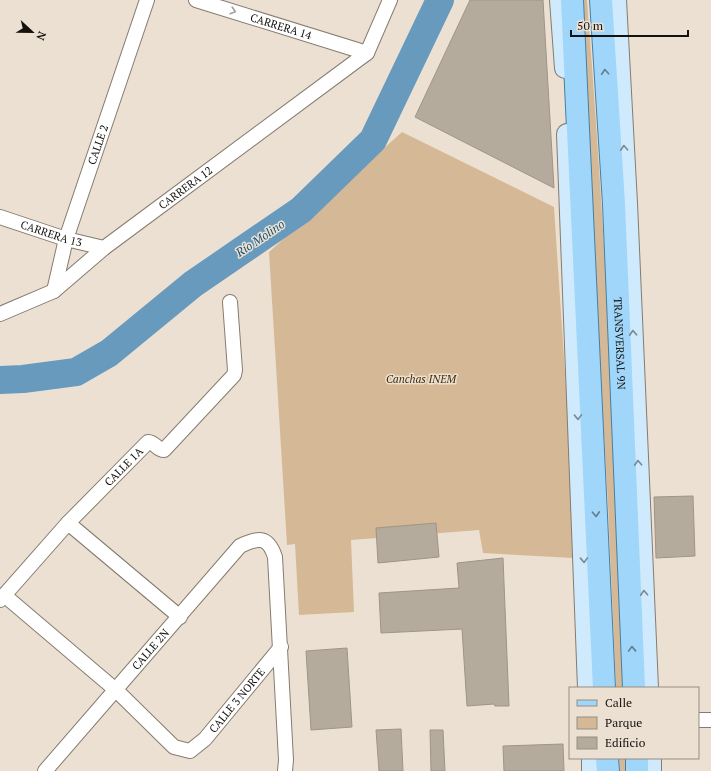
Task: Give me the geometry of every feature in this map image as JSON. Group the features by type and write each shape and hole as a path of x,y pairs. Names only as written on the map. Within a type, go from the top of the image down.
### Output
{"main road":[{"path":"560,0 566,81 588,687"},
{"path":"572,0 604,687"},
{"name":"TRANSVERSAL 9N","path":"601,0 614,204 634,687"},
{"path":"616,0 648,687"},
{"path":"566,81 574,53"},
{"path":"592,759 592,771"},
{"path":"607,759 608,771"},
{"path":"637,759 637,771"},
{"path":"651,759 651,771"}],"street":[{"name":"CALLE 2","path":"54,291 66,239 147,0"},
{"name":"CARRERA 14","path":"196,0 367,53"},
{"path":"367,53 390,0"},
{"name":"CARRERA 12","path":"0,314 54,291 104,248 367,53"},
{"name":"CARRERA 13","path":"0,217 66,239 104,248"},
{"name":"CALLE 1A","path":"2,598 68,523 148,442 152,442 160,449 164,450 234,375 235,370 230,302"},
{"path":"68,523 180,617"},
{"name":"CALLE 2N","path":"45,771 117,691 240,546 253,540 264,540 271,546 275,557 281,647"},
{"path":"2,598 117,691"},
{"path":"281,647 286,760 285,771"},
{"name":"CALLE 3 NORTE","path":"117,691 174,747 190,751 205,739 281,647"},
{"path":"699,720 711,720"}],"green space":[{"path":"579,0 587,0 610,344 628,687 616,687 608,504"},
{"name":"Canchas INEM","path":"402,132 554,207 574,509 573,558 483,553 479,530 351,540 354,612 299,615 295,544 287,545 269,252"},
{"path":"619,759 630,759 630,771 620,771"}],"building":[{"path":"470,0 543,0 554,188 415,117"},
{"path":"693,496 695,556 656,558 654,497"},
{"path":"436,523 439,557 378,563 376,528"},
{"path":"503,558 509,706 495,706 494,704 467,706 462,629 381,633 379,593 459,588 457,563"},
{"path":"347,648 352,727 311,730 306,651"},
{"path":"401,729 403,771 379,771 376,730"},
{"path":"430,730 443,730 445,771 431,771"},
{"path":"563,744 564,771 504,771 503,746"}],"waterway":[{"name":"Río Molino","path":"0,380 23,379 76,372 109,353 193,284 301,210 373,140 440,0"}]}
